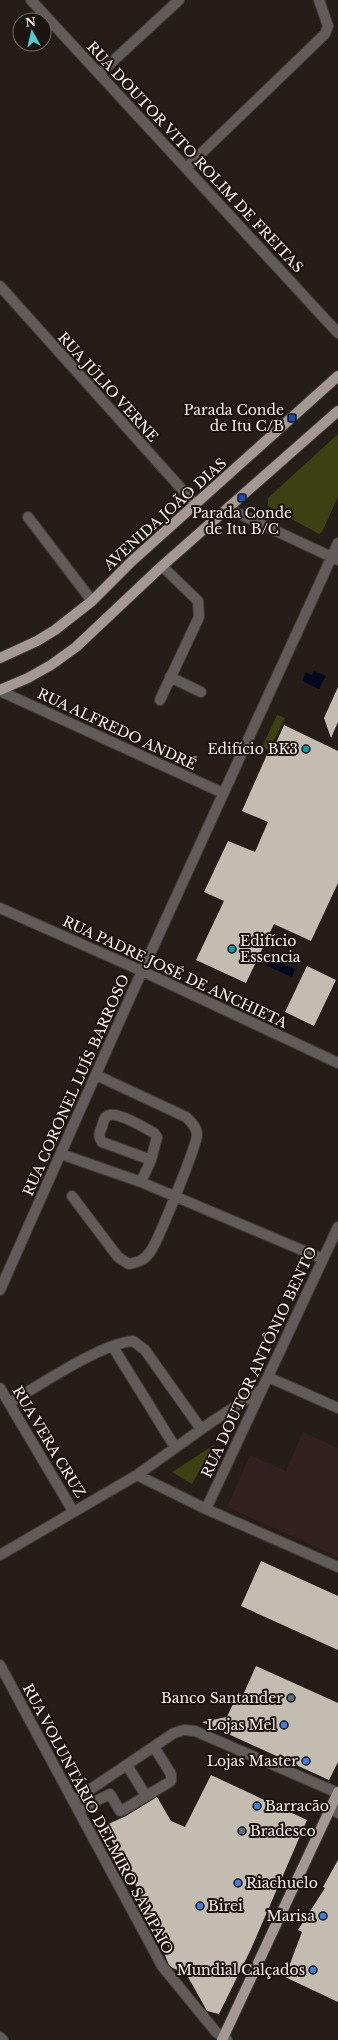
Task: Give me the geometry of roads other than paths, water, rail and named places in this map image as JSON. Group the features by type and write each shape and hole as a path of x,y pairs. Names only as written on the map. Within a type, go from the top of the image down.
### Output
{"main road":[{"name":"AVENIDA JOÃO DIAS","path":"0,658 37,641 55,630 92,602 132,561 338,376"},
{"path":"0,690 28,678 51,665 76,647 162,566 229,510 338,411"},
{"path":"224,2039 334,1811 338,1792"}],"street":[{"name":"RUA DOUTOR VITO ROLIM DE FREITAS","path":"31,0 100,73 338,333"},
{"path":"100,73 179,0"},
{"path":"186,168 325,34 328,26 319,0"},
{"name":"RUA JÚLIO VERNE","path":"0,286 196,505"},
{"path":"229,510 335,559"},
{"path":"28,517 92,602"},
{"name":"RUA CORONEL LUÍS BARROSO","path":"0,1290 223,793 335,559 338,543"},
{"path":"160,700 199,617 200,608 198,601 162,566"},
{"path":"170,677 201,692"},
{"name":"RUA ALFREDO ANDRÉ","path":"0,690 223,793"},
{"name":"RUA PADRE JOSÉ DE ANCHIETA","path":"0,908 338,1063"},
{"path":"72,1196 118,1257 130,1264 141,1261 150,1253 175,1197 197,1135 193,1124 186,1117 96,1075"},
{"path":"141,1182 151,1160 157,1137 154,1133 118,1115 111,1115 105,1118 99,1133 99,1138 102,1142 151,1160"},
{"path":"61,1154 141,1182 323,1259"},
{"name":"RUA DOUTOR ANTÔNIO BENTO","path":"206,1510 338,1227"},
{"path":"9,1403 83,1360 122,1342 133,1341 145,1350 201,1429"},
{"path":"113,1347 175,1447"},
{"path":"268,1377 338,1408"},
{"name":"RUA VERA CRUZ","path":"0,1388 73,1511"},
{"path":"0,1555 137,1475 201,1429 261,1390"},
{"path":"137,1475 206,1510 338,1567"},
{"name":"RUA VOLUNTÁRIO DELMIRO SAMPAIO","path":"0,1665 162,1966 216,2032 224,2039"},
{"path":"73,1801 174,1733 184,1730 195,1730 338,1792"},
{"path":"102,1781 120,1811 171,1781 172,1778 154,1747"},
{"path":"127,1765 146,1796"},
{"path":"78,1810 110,1794"},
{"path":"0,2037 3,2040"}],"water":[{"path":"314,671 326,676 319,689 302,681 306,672 312,675"},
{"path":"268,958 295,969 292,977 265,965"}],"place":[{"name":"Parada Conde de Itu C/B","path":"292,418"},
{"name":"Parada Conde de Itu B/C","path":"242,498"},
{"name":"Edifício BK3","path":"306,749"},
{"name":"Edifício Essencia","path":"232,949"},
{"name":"Banco Santander","path":"291,1698"},
{"name":"Lojas Mel","path":"284,1725"},
{"name":"Lojas Master","path":"306,1761"},
{"name":"Barracão","path":"257,1806"},
{"name":"Bradesco","path":"242,1831"},
{"name":"Riachuelo","path":"238,1883"},
{"name":"Birei","path":"200,1906"},
{"name":"Marisa","path":"323,1916"},
{"name":"Mundial Calçados","path":"313,1970"}]}
